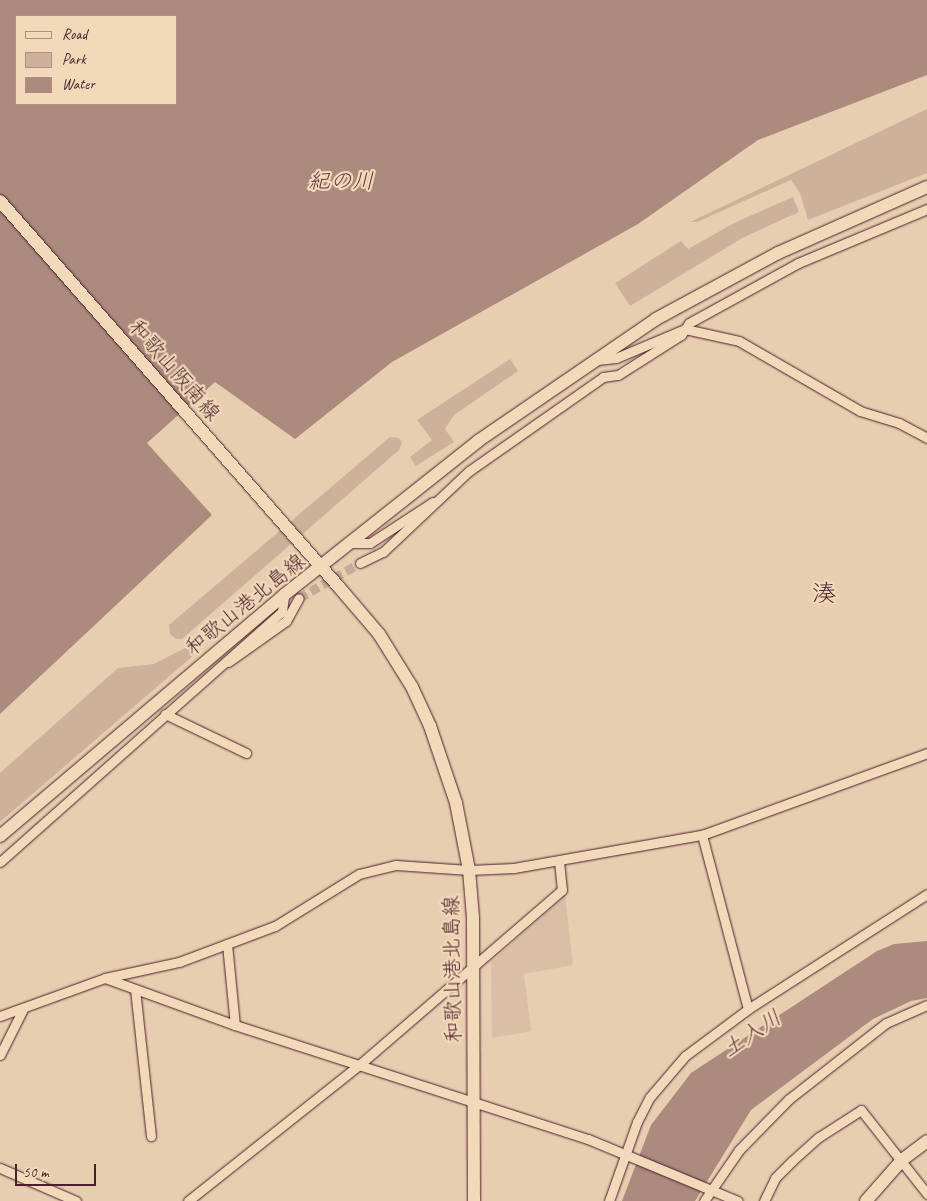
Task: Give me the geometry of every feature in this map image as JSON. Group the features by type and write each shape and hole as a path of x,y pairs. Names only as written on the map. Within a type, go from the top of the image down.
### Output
{"main road":[{"path":"320,566 443,467 656,319 723,281 927,187"},
{"name":"和歌山阪南線","path":"0,201 320,566"},
{"name":"和歌山港北島線","path":"0,836 320,566 379,634 412,687 454,794 469,870 474,967 474,1201"},
{"path":"866,1201 902,1160 927,1141"}],"street":[{"path":"350,542 370,543 435,501 469,471 551,412 603,377 618,375 681,335 690,323 737,295 798,263 927,208"},
{"path":"596,360 616,358 685,329 740,341 860,411 899,423 927,438"},
{"path":"360,563 383,552 426,514 435,501"},
{"path":"0,862 282,612 284,595"},
{"path":"222,666 286,621 299,598"},
{"path":"165,714 246,753"},
{"path":"0,1016 105,978 179,962 275,926 359,874 396,865 469,870 559,862 702,835 927,753"},
{"path":"702,835 748,1009"},
{"path":"188,1201 358,1066 562,890 559,862"},
{"path":"610,1201 630,1154 637,1122 667,1074 685,1056 748,1009 927,894"},
{"path":"226,944 235,1025"},
{"path":"105,978 235,1025 630,1154 738,1201"},
{"path":"135,989 151,1136"},
{"path":"704,1201 707,1188 739,1150 825,1069 886,1023 927,1006"},
{"path":"0,1055 23,1009"},
{"path":"764,1201 775,1178 792,1161 857,1111 861,1110 927,1194"},
{"path":"0,1168 76,1201"}],"shaded area":[{"path":"565,895 573,965 524,974 531,1031 492,1038 491,962"}],"green space":[{"path":"927,109 927,173 808,220 800,193 791,180 697,222 690,222"},
{"path":"793,197 799,212 744,237 630,306 615,283 681,241 688,249 736,222"},
{"path":"510,359 518,371 454,415 445,429 454,442 416,466 410,457 432,440 417,420"},
{"path":"390,437 399,438 402,443 399,450 182,639 176,639 170,634 169,625"},
{"path":"187,647 194,655 0,822 0,773 118,668 154,664"}],"water":[{"name":"紀の川","path":"0,0 927,0 927,75 758,140 638,224 392,362 295,439 215,382 147,443 212,515 0,714"},
{"name":"土入川","path":"927,941 927,998 911,1001 873,1019 751,1110 695,1201 622,1201 651,1125 691,1073 877,951 894,944"}],"tunnel":[{"path":"299,598 360,563"}],"district":[{"name":"湊","path":"824,594"}]}
